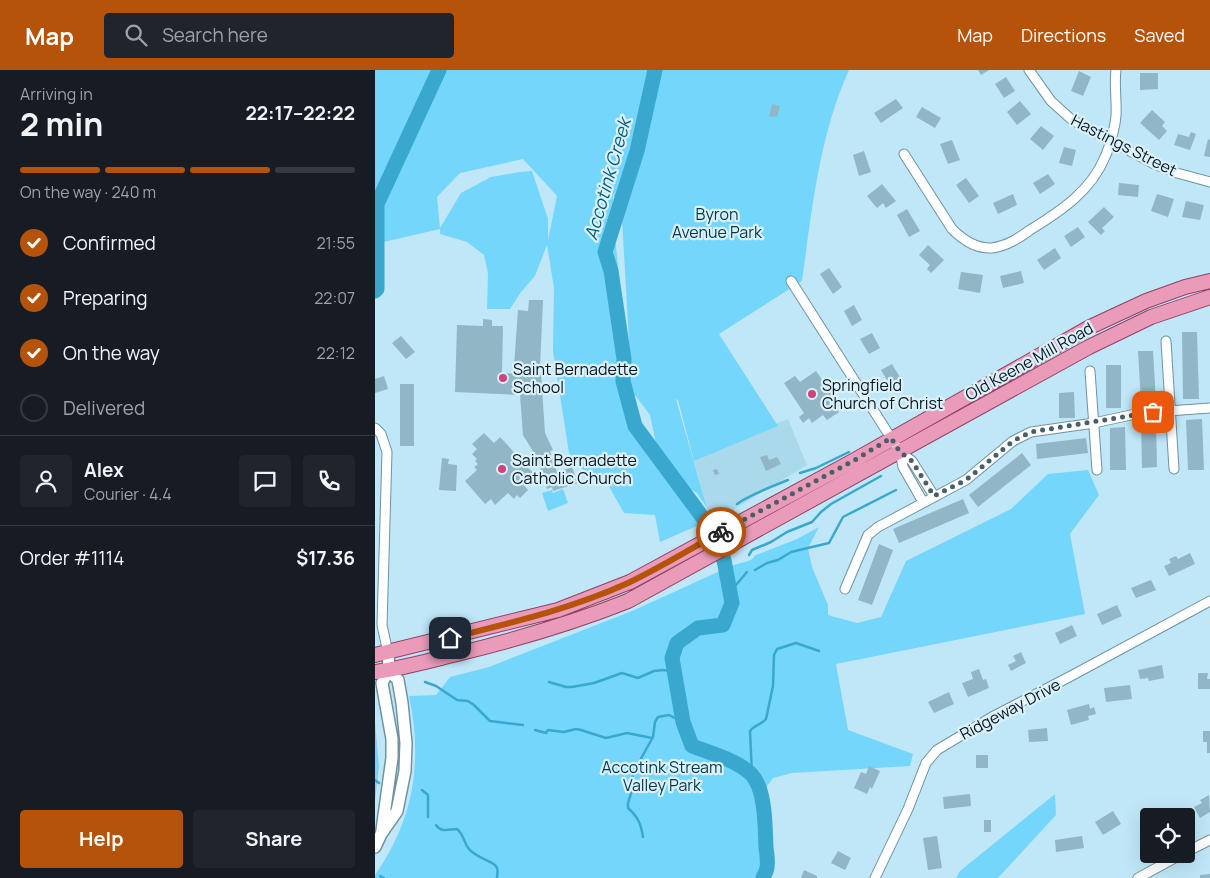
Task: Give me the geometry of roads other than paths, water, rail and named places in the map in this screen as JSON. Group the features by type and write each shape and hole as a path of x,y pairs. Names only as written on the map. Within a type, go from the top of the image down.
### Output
{"main road":[{"name":"Old Keene Mill Road","path":"381,654 503,625 568,607 630,582 1090,327 1154,298 1210,281"},
{"name":"Old Keene Mill Road","path":"375,672 509,642 588,617 628,601 1121,330 1151,317 1210,297"}],"street":[{"name":"Hastings Street","path":"1029,70 1045,95 1060,111 1078,124 1154,164 1177,173 1210,182"},
{"path":"904,154 952,229 968,242 977,246 993,248 1003,246 1019,238 1075,199 1098,171 1107,154 1116,117 1116,70"},
{"path":"791,281 900,452 912,461 934,496"},
{"path":"1166,341 1174,469"},
{"path":"1090,371 1097,470"},
{"path":"845,589 868,535 878,526 966,480 1006,446 1021,437 1044,429 1093,423 1140,413 1210,408"},
{"path":"375,428 381,434 387,452 381,654 389,670 398,680 407,743 405,771 397,811 381,834 375,847"},
{"path":"900,452 903,467 923,502"},
{"name":"Ridgeway Drive","path":"875,878 908,809 927,763 937,750 992,717 1210,601"},
{"path":"381,834 392,758 392,739 382,683 389,670"},
{"path":"1195,848 1210,840"},
{"path":"1138,878 1166,863"}],"waterway":[{"name":"Accotink Creek","path":"375,291 377,289 377,204 439,70"},
{"name":"Accotink Creek","path":"655,70 637,151 605,252 611,271 624,359 623,381 635,426 706,522 724,560 732,603 723,625 698,628 677,643 672,658 683,722 692,746 739,765 751,774 760,789 765,819 767,860 767,870 763,878"},
{"path":"800,473 816,468 849,452"},
{"path":"749,555 752,550 771,542 787,532 812,522 831,504 881,476"},
{"path":"737,504 754,494 788,480"},
{"path":"755,570 791,552 829,543 843,517 896,490"},
{"path":"710,529 727,511"},
{"path":"730,592 747,572"},
{"path":"752,775 750,731 766,719 773,686 774,655 777,649 796,643 819,651"},
{"path":"549,682 572,687 594,683 622,673 638,678 654,671 675,672"},
{"path":"425,682 436,686 457,700 468,701 490,721 523,725"},
{"path":"643,837 639,821 628,808 633,773 653,737 655,722 658,717 669,715 683,722"},
{"path":"535,730 546,733 548,730 564,732 576,729 606,738 627,733 652,738"},
{"path":"375,780 379,783"},
{"path":"422,790 428,795 428,817"},
{"path":"436,825 443,830 457,829 472,852 496,866 498,870 497,878"},
{"path":"380,876 384,878"}],"place":[{"name":"Saint Bernadette School","path":"503,378"},
{"name":"Springfield Church of Christ","path":"812,394"},
{"name":"Saint Bernadette Catholic Church","path":"502,469"}],"park label":[{"name":"Byron Avenue Park","path":"717,223"},
{"name":"Accotink Stream Valley Park","path":"662,776"}]}
